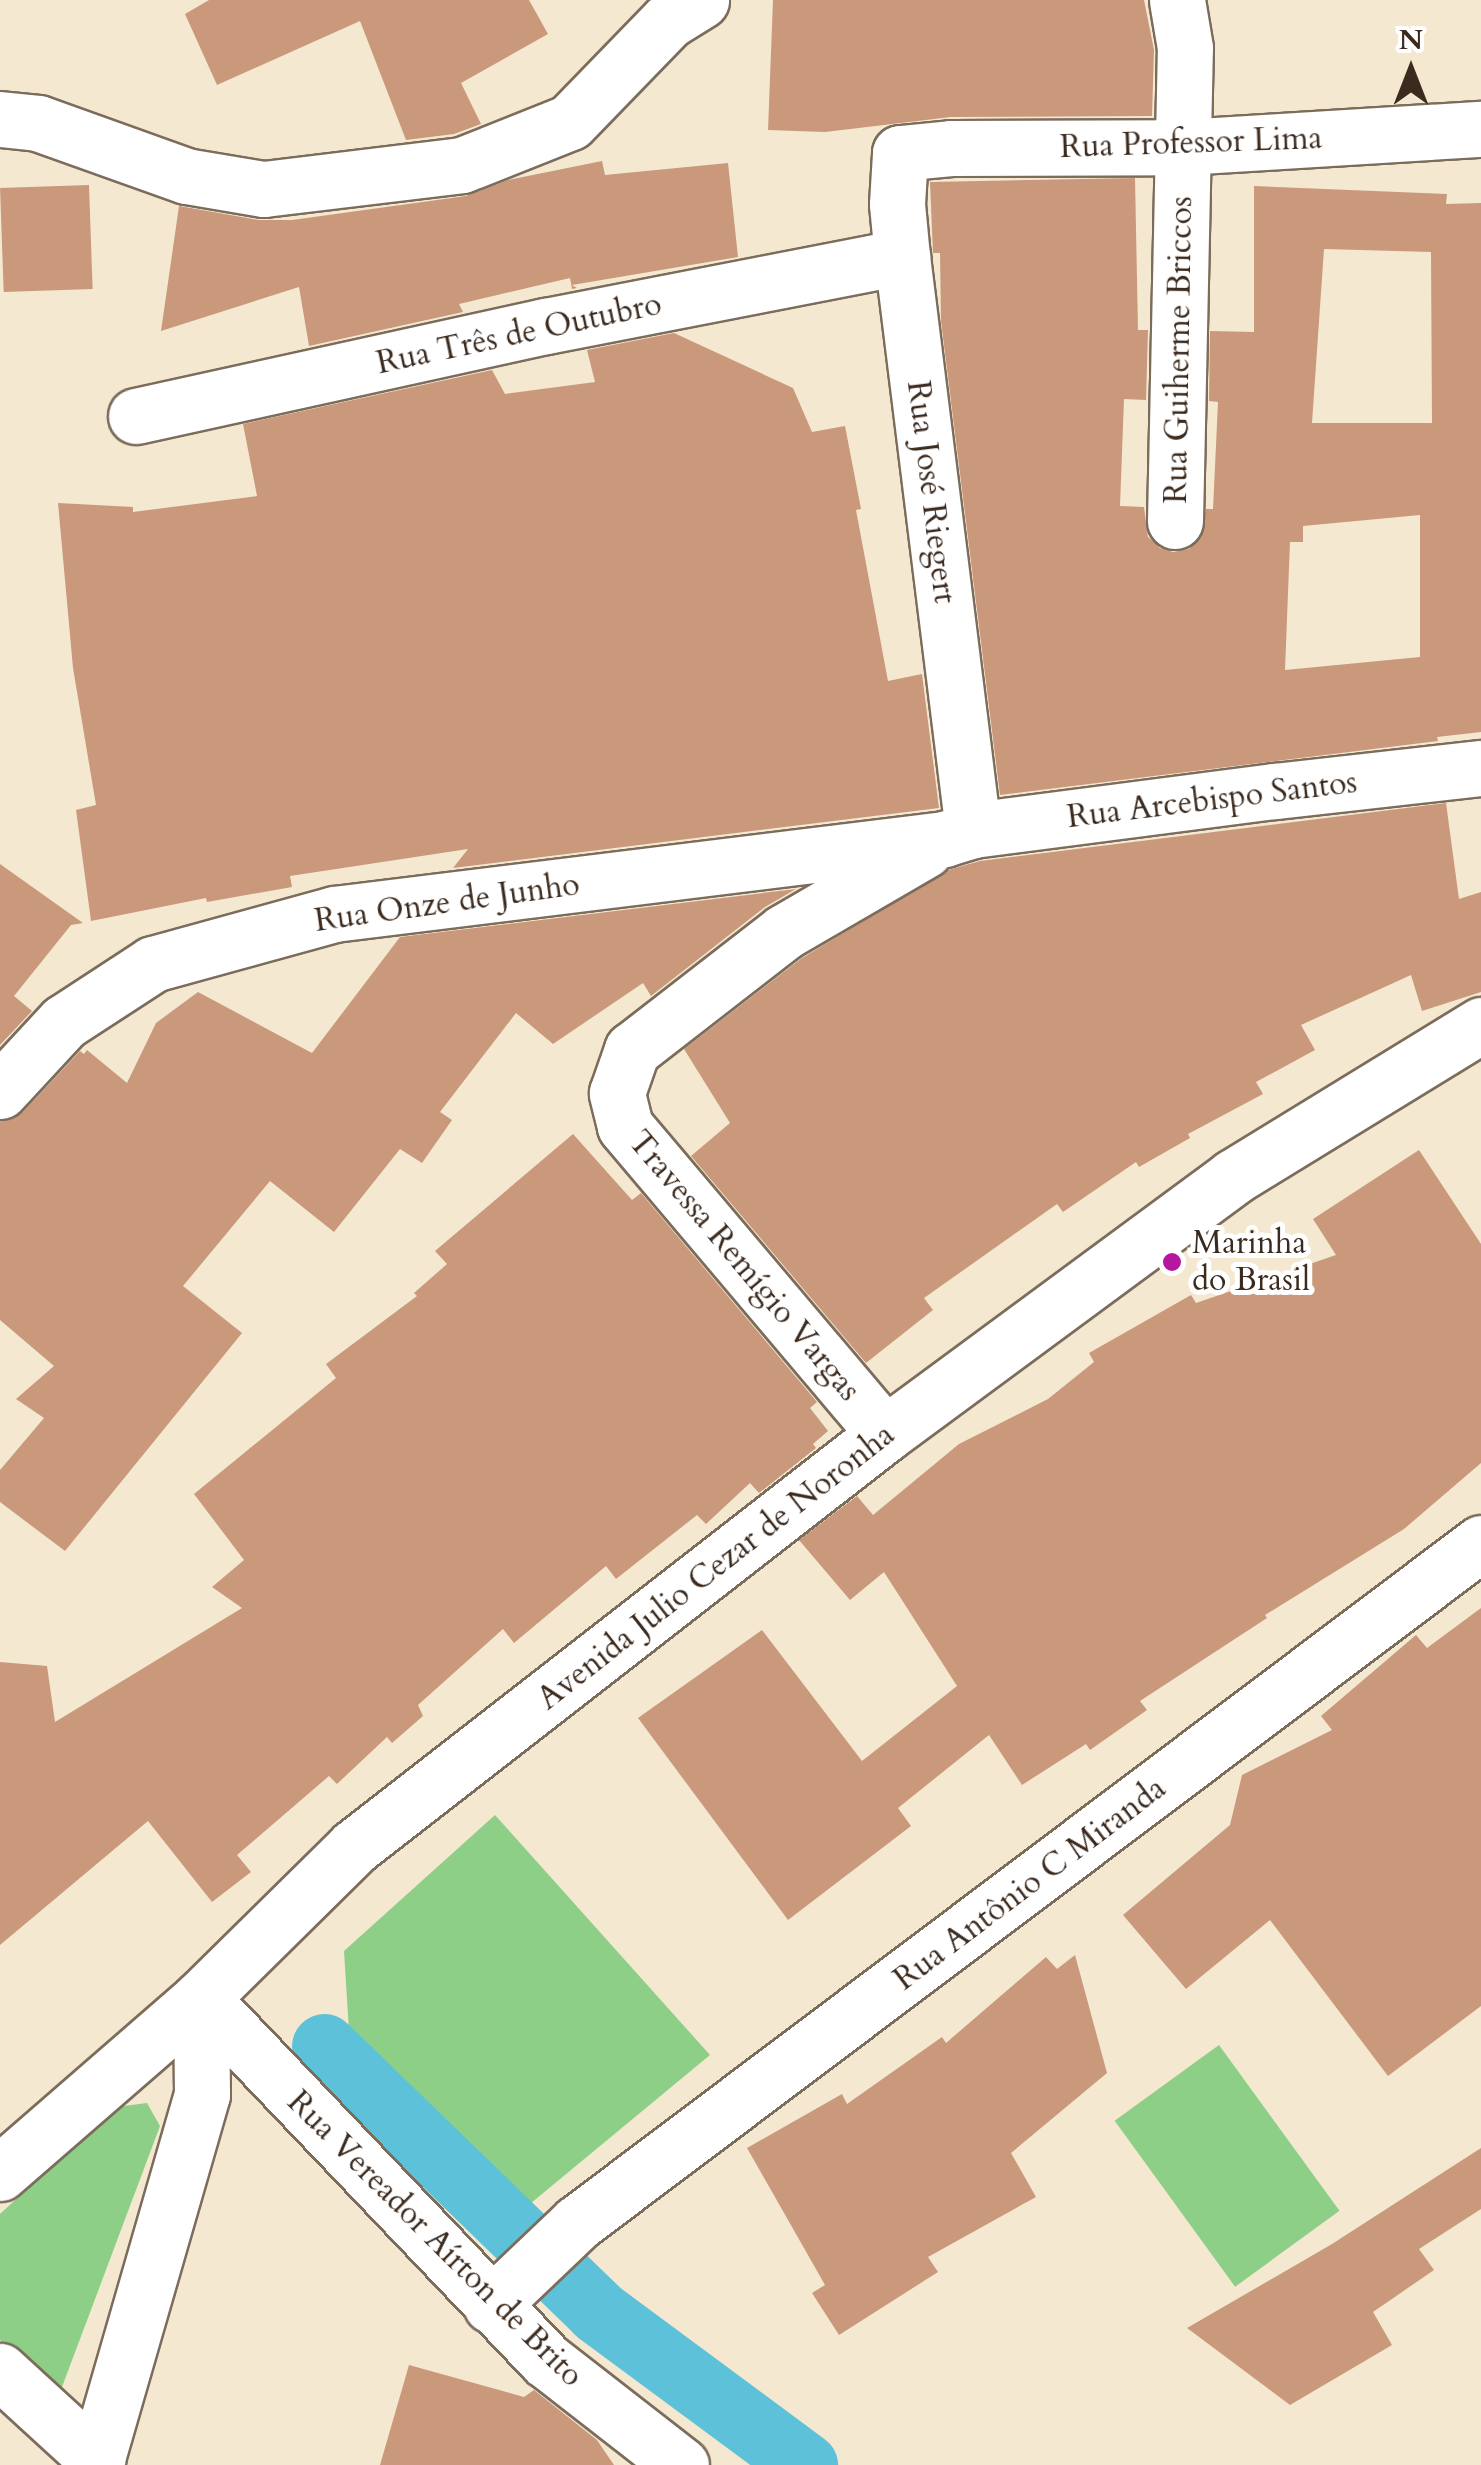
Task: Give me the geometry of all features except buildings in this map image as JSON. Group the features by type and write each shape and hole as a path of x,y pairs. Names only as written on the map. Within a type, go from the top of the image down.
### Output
{"street":[{"path":"0,118 38,122 186,176 264,189 462,165 570,122 668,21 701,0"},
{"name":"Rua Guiherme Briccos","path":"1175,521 1185,48 1177,0"},
{"name":"Rua Professor Lima","path":"900,153 951,148 1183,147 1481,129"},
{"name":"Rua José Riegert","path":"900,153 897,204 959,834"},
{"name":"Rua Três de Outubro","path":"136,416 546,326 902,257"},
{"name":"Rua Arcebispo Santos","path":"959,834 1481,768"},
{"name":"Rua Onze de Junho","path":"0,1091 64,1022 152,964 316,919 959,834"},
{"name":"Travessa Remígio Vargas","path":"885,1434 625,1126 617,1093 632,1050 784,932 959,834"},
{"name":"Avenida Julio Cezar de Noronha","path":"0,2172 200,1998 354,1847 885,1434 1233,1177 1481,1026"},
{"name":"Rua Antônio C Miranda","path":"491,2305 577,2222 1481,1543"},
{"path":"0,2371 96,2462 202,2094 200,1998"},
{"name":"Rua Vereador Aírton de Brito","path":"200,1998 546,2360 682,2465"}],"green space":[{"path":"495,1815 710,2055 519,2213 349,2031 344,1951"},
{"path":"1219,2045 1339,2211 1235,2287 1115,2121"},
{"path":"147,2103 160,2126 59,2395 0,2340 0,2214 116,2107"}],"waterway":[{"path":"324,2046 597,2311 805,2465"}],"place":[{"name":"Marinha do Brasil","path":"1172,1262"}]}
